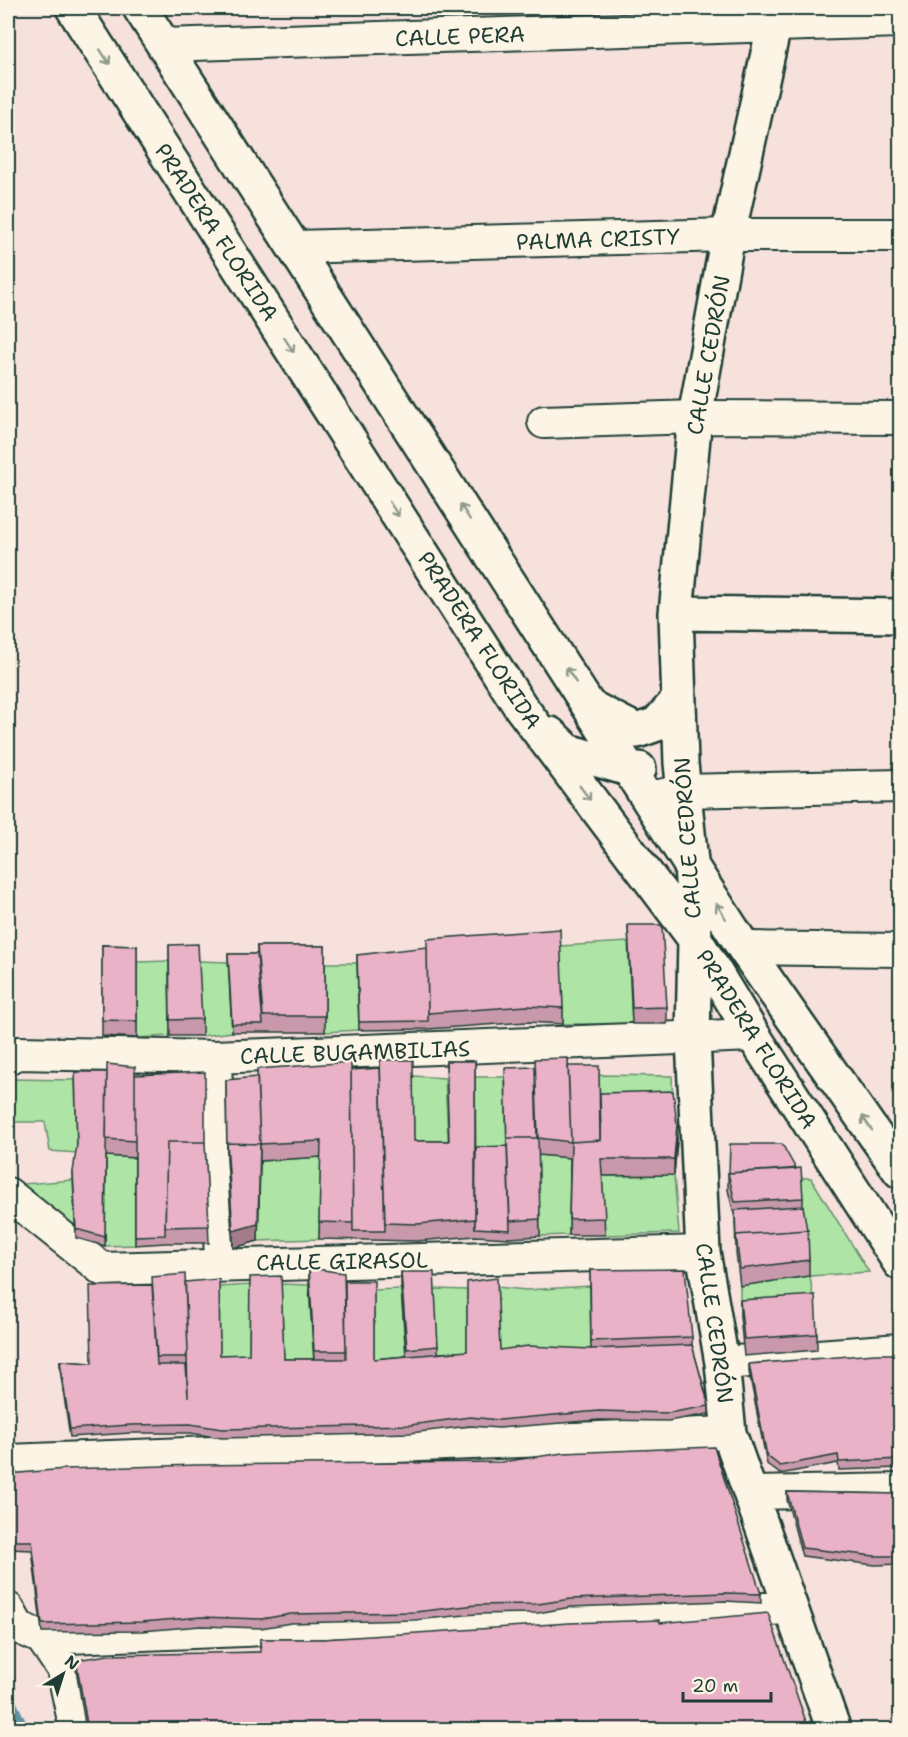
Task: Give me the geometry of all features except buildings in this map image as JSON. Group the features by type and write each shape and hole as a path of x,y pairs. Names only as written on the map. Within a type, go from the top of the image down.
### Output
{"main road":[{"name":"PRADERA FLORIDA","path":"73,8 520,706 695,939 753,1035 900,1263"},
{"name":"PRADERA FLORIDA","path":"140,8 692,862 744,948 900,1171"},
{"name":"CALLE CEDRÓN","path":"775,17 728,235 695,417 676,613 682,777 692,862 695,939 693,1039 703,1252 722,1363 729,1433 834,1730"},
{"path":"676,613 900,616"},
{"path":"592,708 637,731 657,724 679,699"},
{"path":"520,706 568,751 632,770 682,777"},
{"path":"753,1035 786,1047 830,1071"}],"street":[{"name":"CALLE PERA","path":"164,45 775,17 900,21"},
{"name":"PALMA CRISTY","path":"295,247 728,235 900,235"},
{"path":"544,422 695,417 900,418"},
{"path":"650,798 682,777 900,786"},
{"path":"744,948 900,950"},
{"name":"CALLE BUGAMBILIAS","path":"13,1055 215,1057 753,1035"},
{"path":"215,1057 221,1264"},
{"name":"CALLE GIRASOL","path":"8,1194 102,1269 703,1252"},
{"path":"722,1363 900,1350"},
{"path":"8,1461 729,1433"},
{"path":"750,1493 900,1490"},
{"path":"8,1609 18,1627 42,1638 790,1608"},
{"path":"42,1638 63,1669 76,1730"}],"green space":[{"path":"628,942 632,1024 563,1024 560,946"},
{"path":"169,961 170,1036 137,1038 137,962"},
{"path":"198,961 228,962 232,1032 202,1036"},
{"path":"325,963 357,963 359,1030 325,1032"},
{"path":"599,1075 672,1076 673,1108 600,1110"},
{"path":"413,1076 445,1078 449,1157 414,1158"},
{"path":"475,1077 505,1077 507,1155 476,1156"},
{"path":"9,1079 75,1080 77,1153 50,1151 45,1122 8,1122"},
{"path":"538,1155 571,1158 569,1235 540,1236"},
{"path":"106,1156 135,1158 135,1245 105,1246"},
{"path":"321,1157 319,1239 258,1241 260,1161"},
{"path":"674,1175 679,1233 605,1235 601,1176"},
{"path":"797,1178 811,1178 869,1272 810,1276 815,1311 740,1316 740,1286 809,1276"},
{"path":"73,1180 76,1238 10,1185"},
{"path":"281,1284 309,1285 314,1367 284,1367"},
{"path":"250,1285 249,1362 220,1364 219,1287"},
{"path":"590,1286 591,1357 500,1358 497,1287 526,1290"},
{"path":"401,1289 407,1366 374,1368 374,1290"},
{"path":"434,1289 467,1290 467,1359 438,1362"}],"waterway":[{"path":"8,1694 25,1730"}]}
